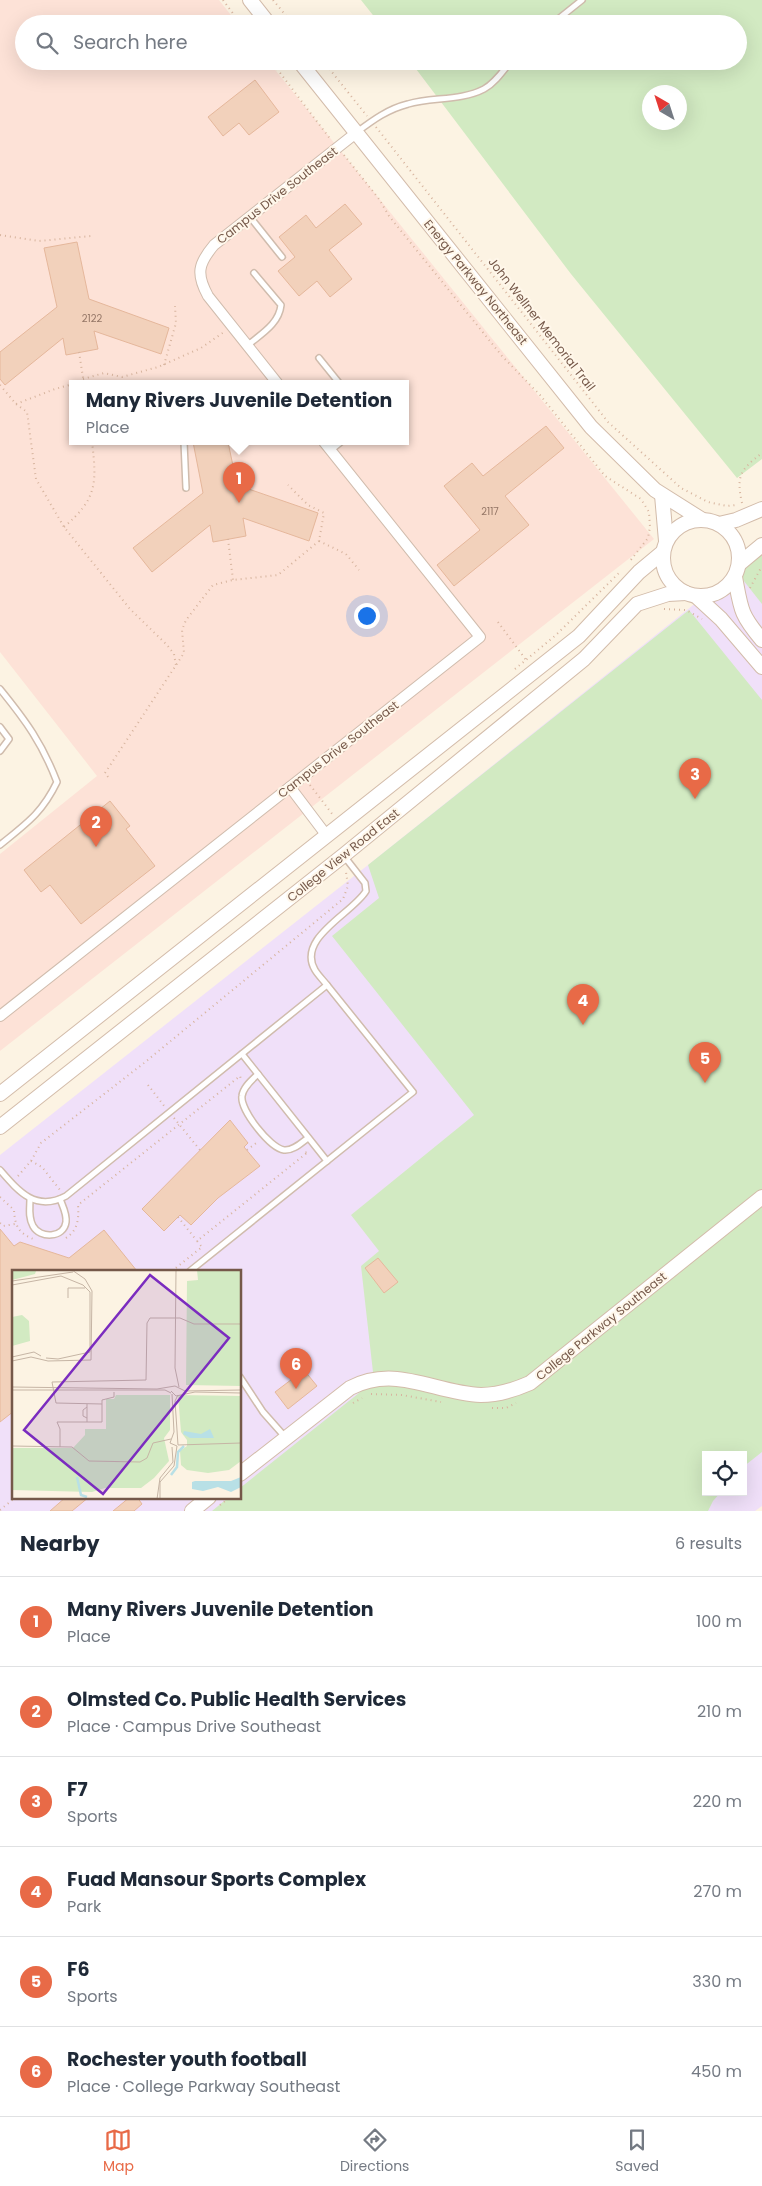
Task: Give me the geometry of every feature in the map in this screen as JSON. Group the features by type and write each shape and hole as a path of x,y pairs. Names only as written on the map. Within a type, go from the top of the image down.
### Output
{"main road":[{"path":"250,0 262,15"},
{"name":"Energy Parkway Northeast","path":"306,70 591,427 611,448 662,494 701,519"},
{"path":"662,494 664,547 662,561 668,577 679,589 691,595 721,619 762,667"},
{"path":"719,524 736,520 762,509"},
{"path":"664,547 675,530 687,522 701,519 719,524 729,531 736,540 739,552 737,570 740,608 748,624 762,640"},
{"path":"691,595 708,596 728,586 737,570 762,545"},
{"name":"College View Road East","path":"0,1094 579,636 664,547"},
{"name":"College View Road East","path":"0,1127 348,861 584,659 637,604 668,594 691,595"},
{"name":"College Parkway Southeast","path":"241,1473 350,1388 375,1378 387,1377 479,1395 510,1392 530,1384 762,1197"},
{"path":"192,1511 214,1502"}],"street":[{"name":"Campus Drive Southeast","path":"275,380 208,296 202,285 200,267 214,244 356,133"},
{"name":"Campus Drive Southeast","path":"0,1016 480,637 327,445"},
{"path":"290,787 328,836"}],"lane":[{"path":"563,15 582,0"},
{"path":"356,133 386,112 408,104 462,95 483,89 503,70"},
{"path":"249,217 282,257"},
{"path":"247,346 274,323 280,314 281,305 254,273"},
{"path":"319,358 337,380"},
{"path":"184,445 186,488"},
{"path":"331,450 337,445"},
{"path":"0,688 31,727 47,754 57,782 47,802 30,821 0,845"},
{"path":"0,727 10,739 0,751"},
{"path":"191,1270 413,1092 314,969 312,953 323,930 352,907 366,891 365,883 348,861"},
{"path":"0,1170 30,1199 55,1202 66,1196 327,985"},
{"path":"242,1054 327,1161"},
{"path":"258,1074 245,1087 242,1096 243,1106 248,1116 276,1148 293,1149 308,1138"},
{"path":"30,1199 29,1214 32,1224 37,1231 44,1235 52,1235 62,1230 66,1224 66,1214 60,1199"},
{"path":"241,1379 263,1412 286,1438"}],"path":[{"path":"223,0 235,15"},
{"path":"273,0 285,15"},
{"path":"278,70 337,148 363,178 389,216 502,356 540,395 605,476 641,499 649,512 650,527 648,538 629,564"},
{"name":"John Wellner Memorial Trail","path":"330,70 608,422 680,488 708,502 727,506 742,504 738,485 742,470 762,453"},
{"path":"0,235 45,241 91,236"},
{"path":"164,365 176,323 175,306"},
{"path":"88,380 104,373 122,377 164,365 201,348 231,326"},
{"path":"79,352 83,380"},
{"path":"0,385 16,404 27,412 36,479 64,527 130,609 167,645 174,654 176,666"},
{"path":"16,404 55,388 69,385"},
{"path":"64,527 82,512 93,487 96,474 92,445"},
{"path":"108,777 105,773 184,653 182,630 186,620 213,585 233,580 278,575 319,541 324,513 308,506 288,485"},
{"path":"228,539 233,580"},
{"path":"319,541 346,554 359,570"},
{"path":"498,622 526,660"},
{"path":"304,776 333,815"},
{"path":"11,1182 22,1173 41,1143 144,1063 344,899 348,886 345,873 348,861"},
{"path":"62,1240 73,1233 77,1226 78,1205 240,1076 242,1081"},
{"path":"254,1136 259,1142"},
{"path":"248,1150 265,1136"},
{"path":"197,1241 308,1152 300,1154"},
{"path":"30,1161 42,1167 66,1196 78,1205"},
{"path":"0,1197 14,1210 15,1224 20,1232 43,1243"},
{"path":"173,1270 202,1247 178,1217"},
{"path":"0,1222 3,1226 15,1224"},
{"path":"348,1406 368,1395 386,1393 448,1403"},
{"path":"490,1408 506,1408 520,1401"},
{"path":"0,1510 15,1498"},
{"path":"214,1502 227,1498"}],"shaded area":[{"path":"0,0 219,0 231,15 15,15 15,70 275,70 654,539 0,1051 0,854 97,776 0,652"},
{"path":"762,550 762,1506 755,1511 0,1511 0,1155 368,865"}],"green space":[{"path":"361,0 762,0 762,459 737,478 571,274 417,70 747,70 747,15 373,15"},
{"path":"762,550 762,604 736,571"},
{"path":"689,610 762,700 762,1452 747,1464 747,1451 702,1451 702,1496 717,1496 708,1511 212,1511 228,1498 241,1498 241,1487 374,1381 361,1266 379,1251 351,1215 474,1115 332,936 379,898 368,865"}],"building":[{"path":"255,80 279,112 249,135 239,123 223,136 208,117"},
{"path":"345,204 362,224 329,250 352,279 330,297 317,281 299,296 278,271 295,257 279,237 306,215 316,228"},
{"path":"77,242 89,299 169,328 161,354 94,331 98,349 66,355 63,338 5,385 0,379 0,352 57,307 44,248"},
{"path":"546,426 564,448 505,496 529,525 454,586 437,565 480,530 444,486 472,463 483,476"},
{"path":"194,445 229,445 237,485 318,513 309,541 243,518 246,536 213,542 210,525 152,572 133,548 203,493"},
{"path":"110,801 130,826 126,829 155,866 81,924 50,885 41,892 24,870"},
{"path":"230,1120 248,1143 244,1147 260,1166 218,1198 191,1225 180,1215 164,1231 142,1209"},
{"path":"0,1229 14,1246 20,1242 69,1258 104,1230 136,1270 12,1270 12,1413 0,1422"},
{"path":"378,1258 398,1282 384,1293 365,1268"},
{"path":"304,1370 317,1386 288,1409 275,1392"},
{"path":"65,1498 88,1498 72,1511 50,1511"},
{"path":"129,1498 138,1498 142,1504 134,1511 113,1511"}],"place":[{"name":"Many Rivers Juvenile Detention","path":"239,503"},
{"name":"F7","path":"695,799"},
{"name":"Olmsted Co. Public Health Services","path":"96,847"},
{"name":"Fuad Mansour Sports Complex","path":"583,1025"},
{"name":"F6","path":"705,1083"},
{"name":"Rochester youth football","path":"296,1389"}]}
